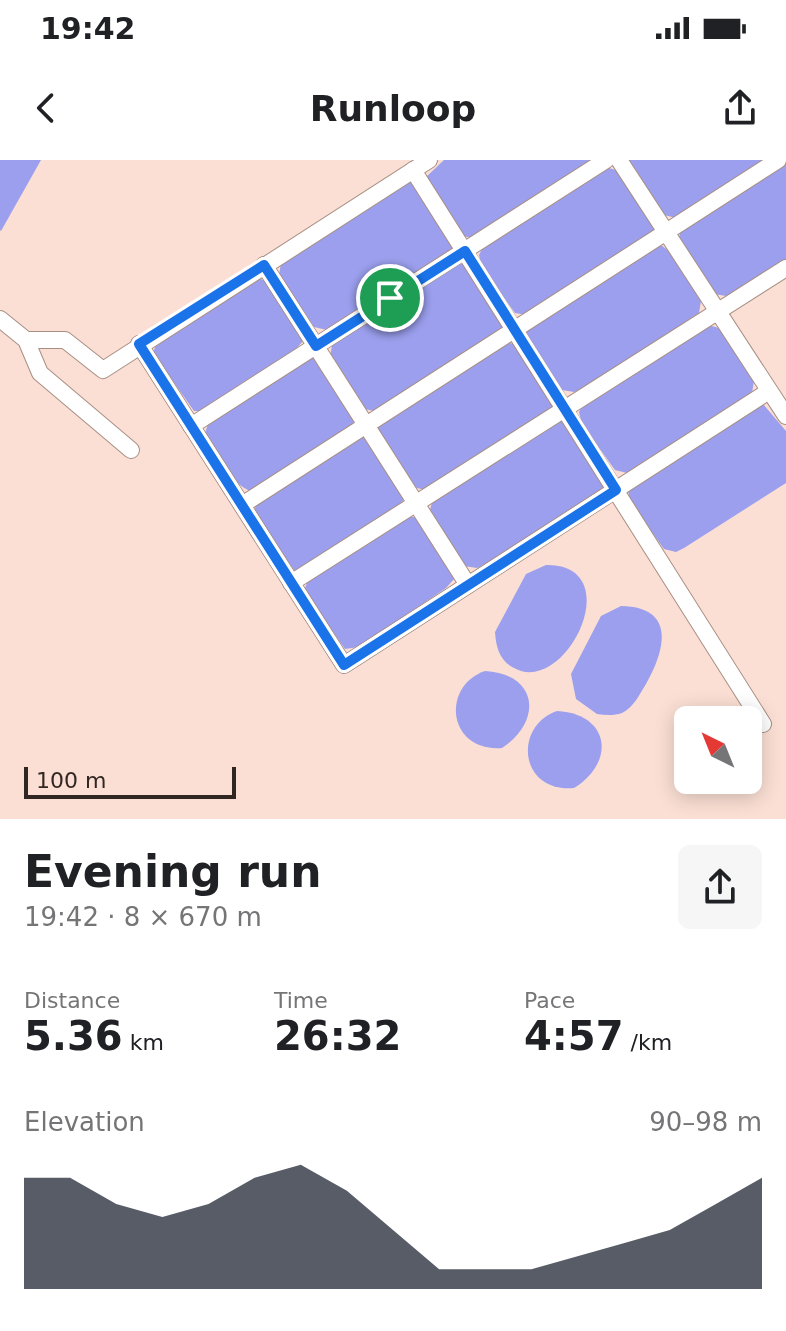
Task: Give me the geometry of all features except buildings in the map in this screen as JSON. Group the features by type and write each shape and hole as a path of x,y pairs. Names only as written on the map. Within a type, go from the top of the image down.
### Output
{"lane":[{"path":"26,340 65,340 103,370 429,160"},
{"path":"191,426 606,160"},
{"path":"619,160 786,416"},
{"path":"242,505 778,160"},
{"path":"413,170 763,724"},
{"path":"264,265 468,585"},
{"path":"291,583 786,268"},
{"path":"0,319 26,340 40,373 131,450"},
{"path":"139,344 344,665 769,391"}],"water":[{"path":"0,160 41,160 1,231 0,230"},
{"path":"444,160 597,160 474,238 461,236 425,178"},
{"path":"628,160 769,160 676,218 664,215"},
{"path":"786,160 786,260 734,293 726,296 714,294 678,242 681,229"},
{"path":"609,168 619,171 656,230 527,315 515,313 482,267 479,255 482,249"},
{"path":"408,182 413,182 455,244 451,250 327,330 314,327 279,275 281,263"},
{"path":"661,245 670,252 701,301 699,313 582,389 574,392 562,390 527,338 526,331"},
{"path":"459,264 464,264 506,326 378,412 365,409 330,358 332,345"},
{"path":"257,278 267,281 304,340 295,350 201,411 194,411 153,353 157,342"},
{"path":"708,325 719,328 754,381 752,393 627,473 615,470 582,424 579,412 582,406"},
{"path":"506,342 517,345 553,404 550,411 425,490 413,487 377,429 380,423"},
{"path":"313,357 355,419 352,425 252,491 244,488 231,475 205,433 209,421 303,358"},
{"path":"763,404 786,431 786,483 684,548 676,552 664,549 631,503 628,491"},
{"path":"558,421 563,421 605,483 602,489 485,565 477,568 464,566 429,514 432,502"},
{"path":"362,437 368,440 404,499 400,505 301,571 294,570 254,512 257,501"},
{"path":"408,516 418,518 455,578 446,588 359,647 345,649 304,591 308,580"},
{"path":"546,565 571,570 584,585 586,605 581,627 569,648 553,664 534,672 514,668 505,662 500,653 495,632 526,574"},
{"path":"621,606 639,608 651,614 659,622 661,645 653,671 633,704 619,714 597,714 576,699 571,674 601,616"},
{"path":"485,671 516,680 529,700 529,713 524,725 502,748 484,746 470,740 456,717 461,690 471,679"},
{"path":"557,711 575,714 588,721 597,730 601,741 597,765 574,788 556,787 542,780 533,770 528,757 533,730 543,719"}],"route":[{"path":"465,251 616,490 344,665 139,344 264,265 316,346 390,298 465,251"}]}
